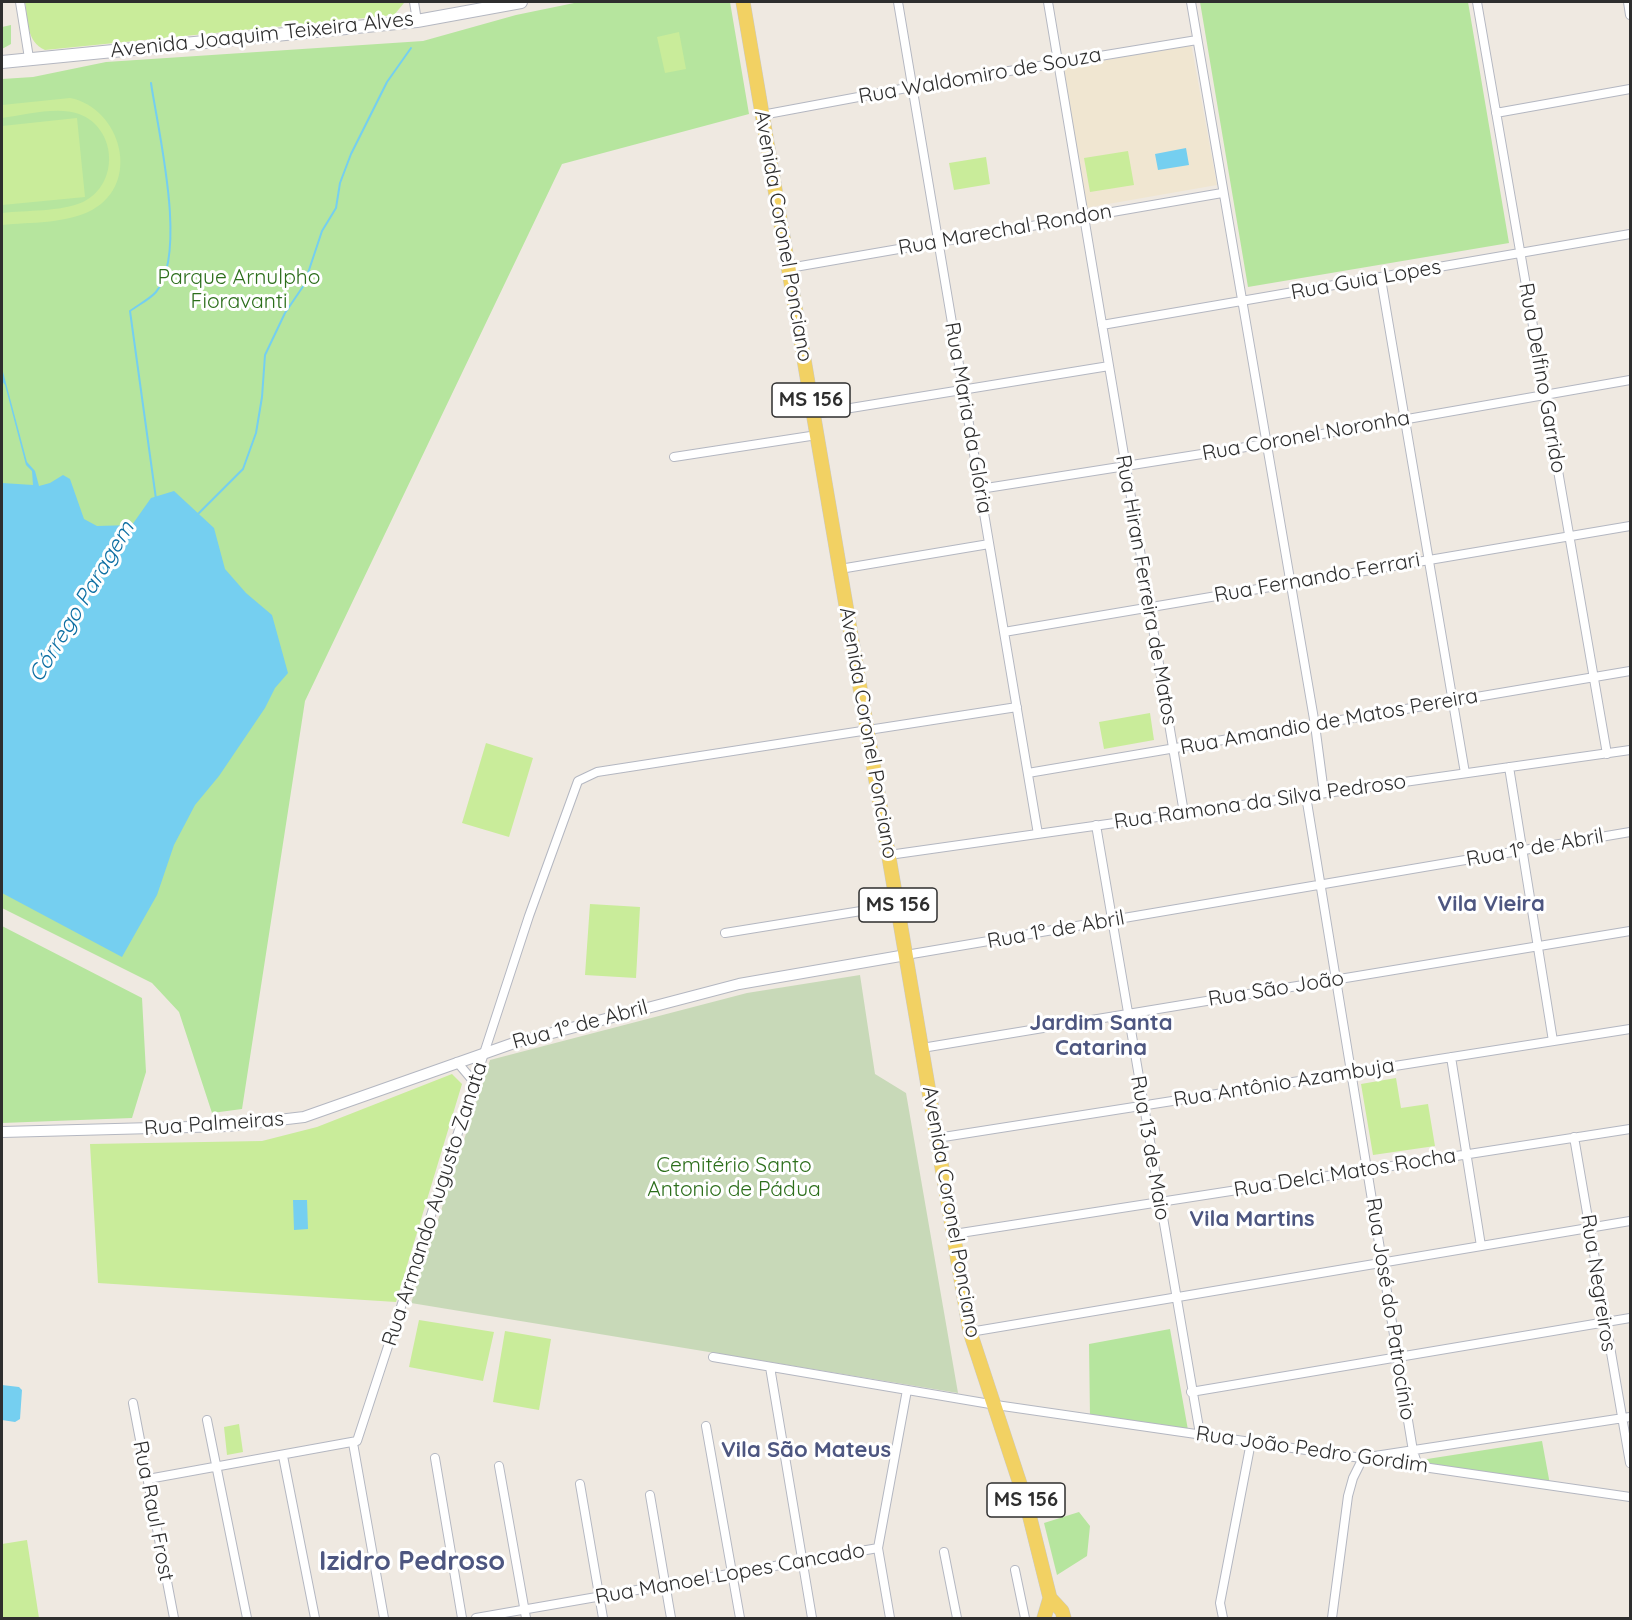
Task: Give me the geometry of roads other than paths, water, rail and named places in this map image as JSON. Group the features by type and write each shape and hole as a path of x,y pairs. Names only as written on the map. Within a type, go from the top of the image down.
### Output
{"main road":[{"name":"Avenida Joaquim Teixeira Alves","path":"2,62 417,21 521,2"},
{"name":"Avenida Coronel Ponciano","path":"743,2 970,1332 1026,1502 1050,1598 1062,1611 1064,1618"},
{"path":"1044,1618 1050,1598"}],"street":[{"path":"20,2 30,58"},
{"path":"414,2 417,21"},
{"name":"Rua Maria da Glória","path":"898,2 1038,834"},
{"name":"Rua Hiran Ferreira de Matos","path":"1048,2 1184,813"},
{"path":"1191,2 1315,725 1324,793"},
{"name":"Rua Delfino Garrido","path":"1477,2 1607,753"},
{"path":"1628,2 1630,15"},
{"name":"Rua Waldomiro de Souza","path":"762,115 912,87 1197,40"},
{"path":"1496,113 1630,89"},
{"name":"Rua Marechal Rondon","path":"789,268 1222,192"},
{"name":"Rua Guia Lopes","path":"1102,325 1381,279 1630,234"},
{"path":"1381,279 1465,773"},
{"path":"813,414 1109,366"},
{"name":"Rua Coronel Noronha","path":"980,489 1265,444 1545,393 1630,380"},
{"path":"674,457 817,435"},
{"name":"Rua Fernando Ferrari","path":"1004,632 1429,558 1630,526"},
{"path":"840,569 990,544"},
{"name":"Rua Amandio de Matos Pereira","path":"1028,774 1630,671"},
{"name":"Rua Armando Augusto Zanata","path":"353,1443 357,1441 361,1431 529,916 578,781 597,772 1017,708"},
{"name":"Rua Ramona da Silva Pedroso","path":"889,855 1630,750"},
{"path":"1509,767 1553,1041"},
{"name":"Rua José do Patrocínio","path":"1306,796 1413,1451 1418,1466"},
{"name":"Rua 13 de Maio","path":"1096,825 1191,1392 1200,1434"},
{"name":"Rua 1º de Abril","path":"486,1051 739,984 1630,832"},
{"path":"725,933 898,905"},
{"name":"Rua São João","path":"922,1048 1630,931"},
{"name":"Rua Antônio Azambuja","path":"937,1138 1630,1029"},
{"name":"Rua Palmeiras","path":"2,1132 221,1127 304,1117 486,1051"},
{"path":"1451,1057 1481,1246"},
{"path":"457,1062 474,1082"},
{"name":"Rua Delci Matos Rocha","path":"954,1234 1630,1129"},
{"name":"Rua Negreiros","path":"1574,1137 1630,1464"},
{"path":"970,1332 1630,1221"},
{"path":"1191,1392 1630,1318"},
{"name":"Rua João Pedro Gordim","path":"713,1357 993,1404 1630,1497"},
{"path":"770,1367 812,1618"},
{"path":"890,1618 879,1544 907,1390"},
{"name":"Rua Raul Frost","path":"133,1403 174,1618"},
{"path":"1332,1618 1348,1496 1353,1478 1363,1458 1630,1417"},
{"path":"207,1420 247,1618"},
{"path":"706,1426 740,1618"},
{"path":"1222,1618 1220,1603 1251,1442"},
{"path":"148,1479 353,1443 384,1618"},
{"path":"283,1456 315,1618"},
{"path":"435,1458 462,1618"},
{"path":"499,1466 526,1614"},
{"path":"580,1484 603,1618"},
{"path":"650,1495 671,1618"},
{"name":"Rua Manoel Lopes Cancado","path":"476,1618 526,1614 600,1597 803,1561 879,1544"},
{"path":"944,1552 957,1618"},
{"path":"1015,1570 1024,1618"}],"water":[{"path":"1186,148 1189,165 1158,170 1155,154"},
{"path":"2,368 27,462 35,471 39,486 50,483 63,475 70,479 84,519 97,526 132,525 151,498 174,491 214,528 225,569 246,593 272,615 288,673 275,688 265,708 219,776 195,805 174,845 157,895 122,957 2,893 2,483 33,485 32,471 26,465 2,381"},
{"path":"293,1200 307,1200 308,1229 294,1230"},
{"path":"2,1385 19,1387 22,1390 20,1419 15,1422 2,1420"}],"waterway":[{"path":"197,515 243,469 256,433 262,397 265,355 285,313 304,285 322,231 336,208 340,183 351,154 387,82 411,48"},
{"name":"Córrego Paragem","path":"151,83 168,191 170,250 165,274 156,292 130,311 156,499"}],"district":[{"name":"Vila Vieira","path":"1491,904"},
{"name":"Jardim Santa Catarina","path":"1101,1036"},
{"name":"Vila Martins","path":"1252,1219"},
{"name":"Vila São Mateus","path":"806,1450"},
{"name":"Izidro Pedroso","path":"412,1562"}],"park label":[{"name":"Parque Arnulpho Fioravanti","path":"239,290"},
{"name":"Cemitério Santo Antonio de Pádua","path":"734,1178"}]}
